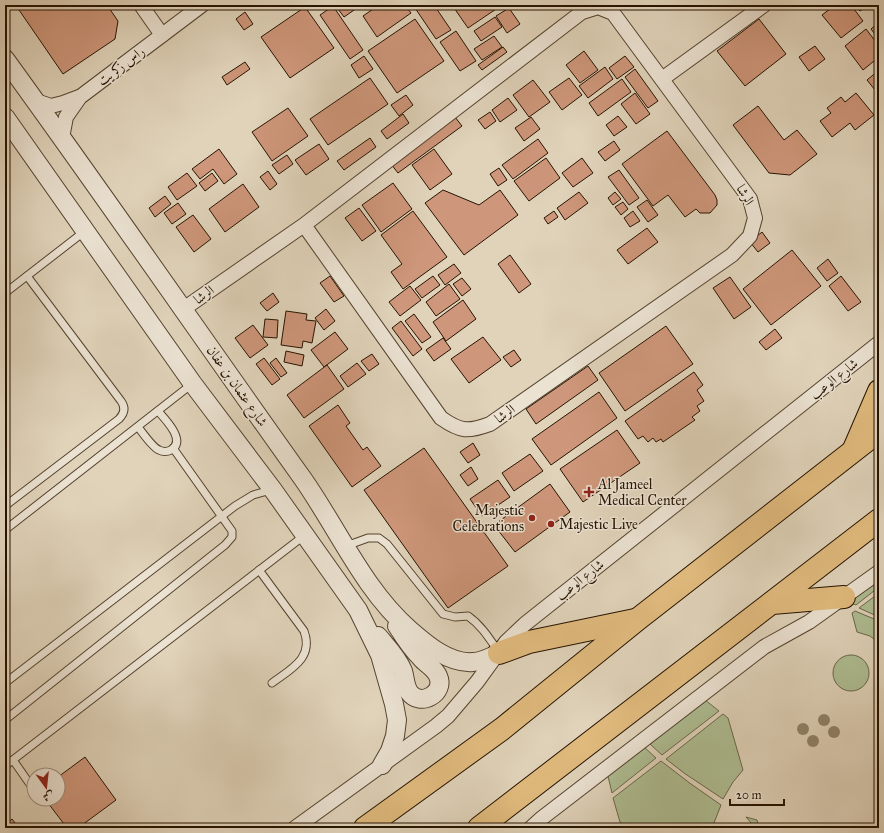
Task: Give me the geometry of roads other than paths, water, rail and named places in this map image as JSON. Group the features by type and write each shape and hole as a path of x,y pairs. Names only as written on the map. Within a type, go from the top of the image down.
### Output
{"main road":[{"path":"854,450 879,391"},
{"path":"366,828 502,729 638,619 879,431"},
{"path":"479,828 879,520"},
{"path":"772,602 844,597"},
{"path":"499,653 534,641 638,619"},
{"path":"497,828 510,804"}],"street":[{"path":"141,5 162,34"},
{"name":"راس زكريت","path":"62,138 66,117 80,97 202,5"},
{"path":"662,79 764,5"},
{"name":"الرشا","path":"182,310 304,225 582,12 598,7 613,13 750,199 755,218 750,236 732,255 490,424 473,430 454,427 441,418 304,225"},
{"name":"شارع عثمان بن عفان","path":"5,59 312,492 378,596 409,630 427,644 447,656 459,661 473,662 487,659 499,653"},
{"name":"راس زكريت","path":"36,101 51,106 80,97"},
{"path":"5,117 193,384 273,490 358,610 399,662 409,692 418,698 430,697 435,693 439,683 435,671 422,660 407,642 378,596"},
{"name":"شارع الوعب","path":"295,828 436,726 448,716 468,694 506,642 525,624 879,343"},
{"path":"531,828 764,647 809,622 879,572"},
{"path":"358,610 380,656 394,704 396,720 395,736 390,751 382,765"}],"lane":[{"path":"5,293 85,231"},
{"path":"5,506 118,420 124,410 124,405 27,276"},
{"path":"5,530 193,384"},
{"path":"138,426 155,448 164,452 173,448 176,444 176,434 158,411"},
{"path":"5,720 225,545 232,537 232,530 173,448"},
{"path":"5,683 243,500 273,490"},
{"path":"5,766 305,535"},
{"path":"346,546 368,538 379,538 387,544 443,614 455,617 468,616 483,630 499,653"},
{"path":"259,570 304,631 307,643 301,660 272,683"},
{"path":"13,760 26,779"}],"place":[{"name":"Al Jameel Medical Center","path":"589,492"},
{"name":"Majestic Celebrations","path":"532,518"},
{"name":"Majestic Live","path":"551,524"}]}
